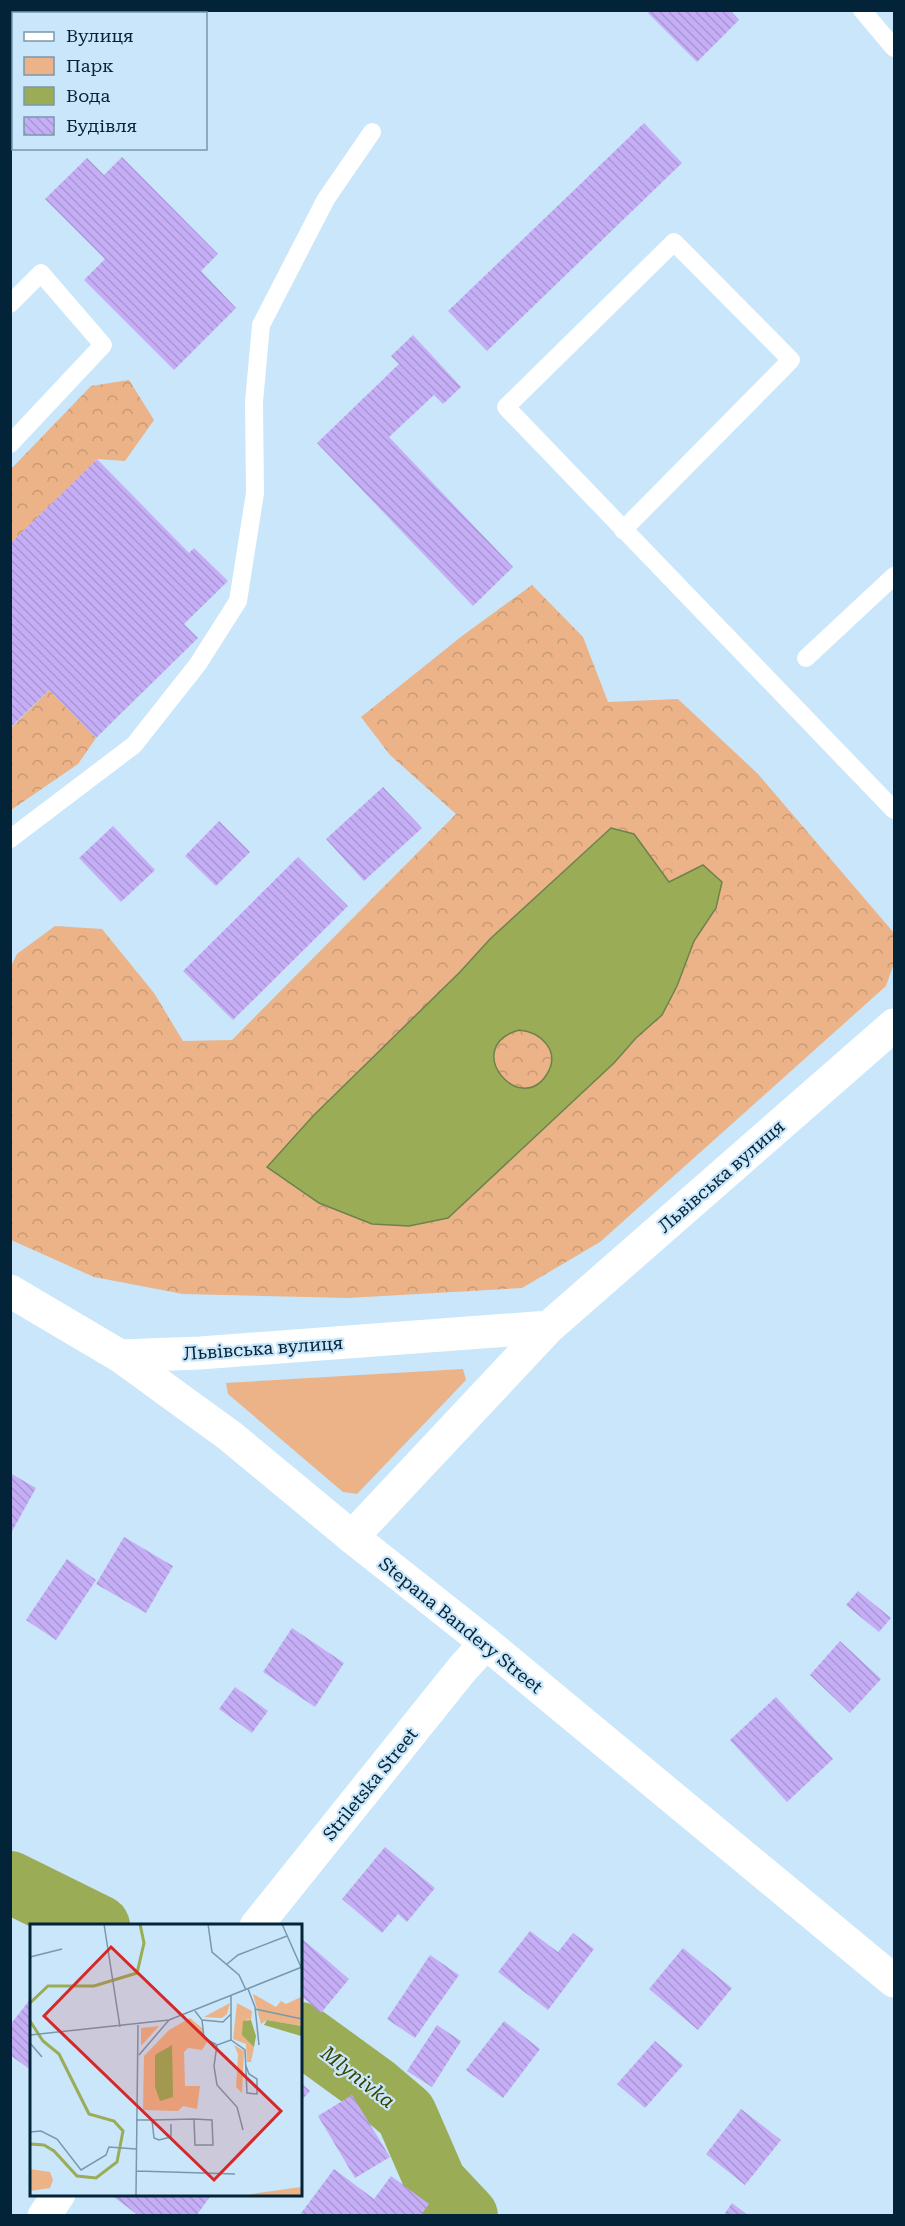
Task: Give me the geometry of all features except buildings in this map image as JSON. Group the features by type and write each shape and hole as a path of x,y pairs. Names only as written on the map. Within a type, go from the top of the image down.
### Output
{"street":[{"name":"Львівська вулиця","path":"352,1538 549,1327 894,1025"},
{"name":"Stepana Bandery Street","path":"10,1291 120,1356 230,1436 352,1538 486,1643 894,1981"},
{"name":"Львівська вулиця","path":"120,1356 200,1353 549,1327"},
{"name":"Striletska Street","path":"258,1924 455,1677 486,1643"},
{"path":"44,2216 58,2196"}],"lane":[{"path":"862,10 894,48"},
{"path":"10,839 134,745 198,664 238,601 255,493 254,402 261,325 326,199 372,132"},
{"path":"623,530 791,360 674,242 506,407 623,530 894,810"},
{"path":"10,304 41,273 103,345 10,444"},
{"path":"806,658 894,576"}],"green space":[{"path":"129,380 154,420 125,461 97,459 11,544 11,469 91,386"},
{"path":"532,585 583,637 608,702 678,699 758,774 894,933 894,963 886,986 600,1242 522,1288 348,1298 183,1294 94,1277 11,1240 10,968 17,954 55,926 102,929 154,993 183,1041 232,1040 456,814 390,755 361,717 462,636"},
{"path":"49,690 96,738 78,764 11,810 11,728"},
{"path":"463,1369 466,1380 357,1494 343,1492 228,1394 226,1383"}],"water":[{"path":"611,828 634,834 669,882 703,865 722,882 716,908 694,941 677,986 662,1015 448,1218 409,1226 372,1224 319,1203 267,1167 313,1116 460,972 490,939","holes":["519,1030 535,1034 546,1044 552,1058 547,1074 536,1085 523,1088 511,1084 501,1075 495,1063 495,1050 502,1039"]}],"waterway":[{"name":"Mlynivka","path":"10,1882 95,1924"},
{"name":"Mlynivka","path":"302,2034 373,2086 406,2114 436,2183 467,2216"}]}
